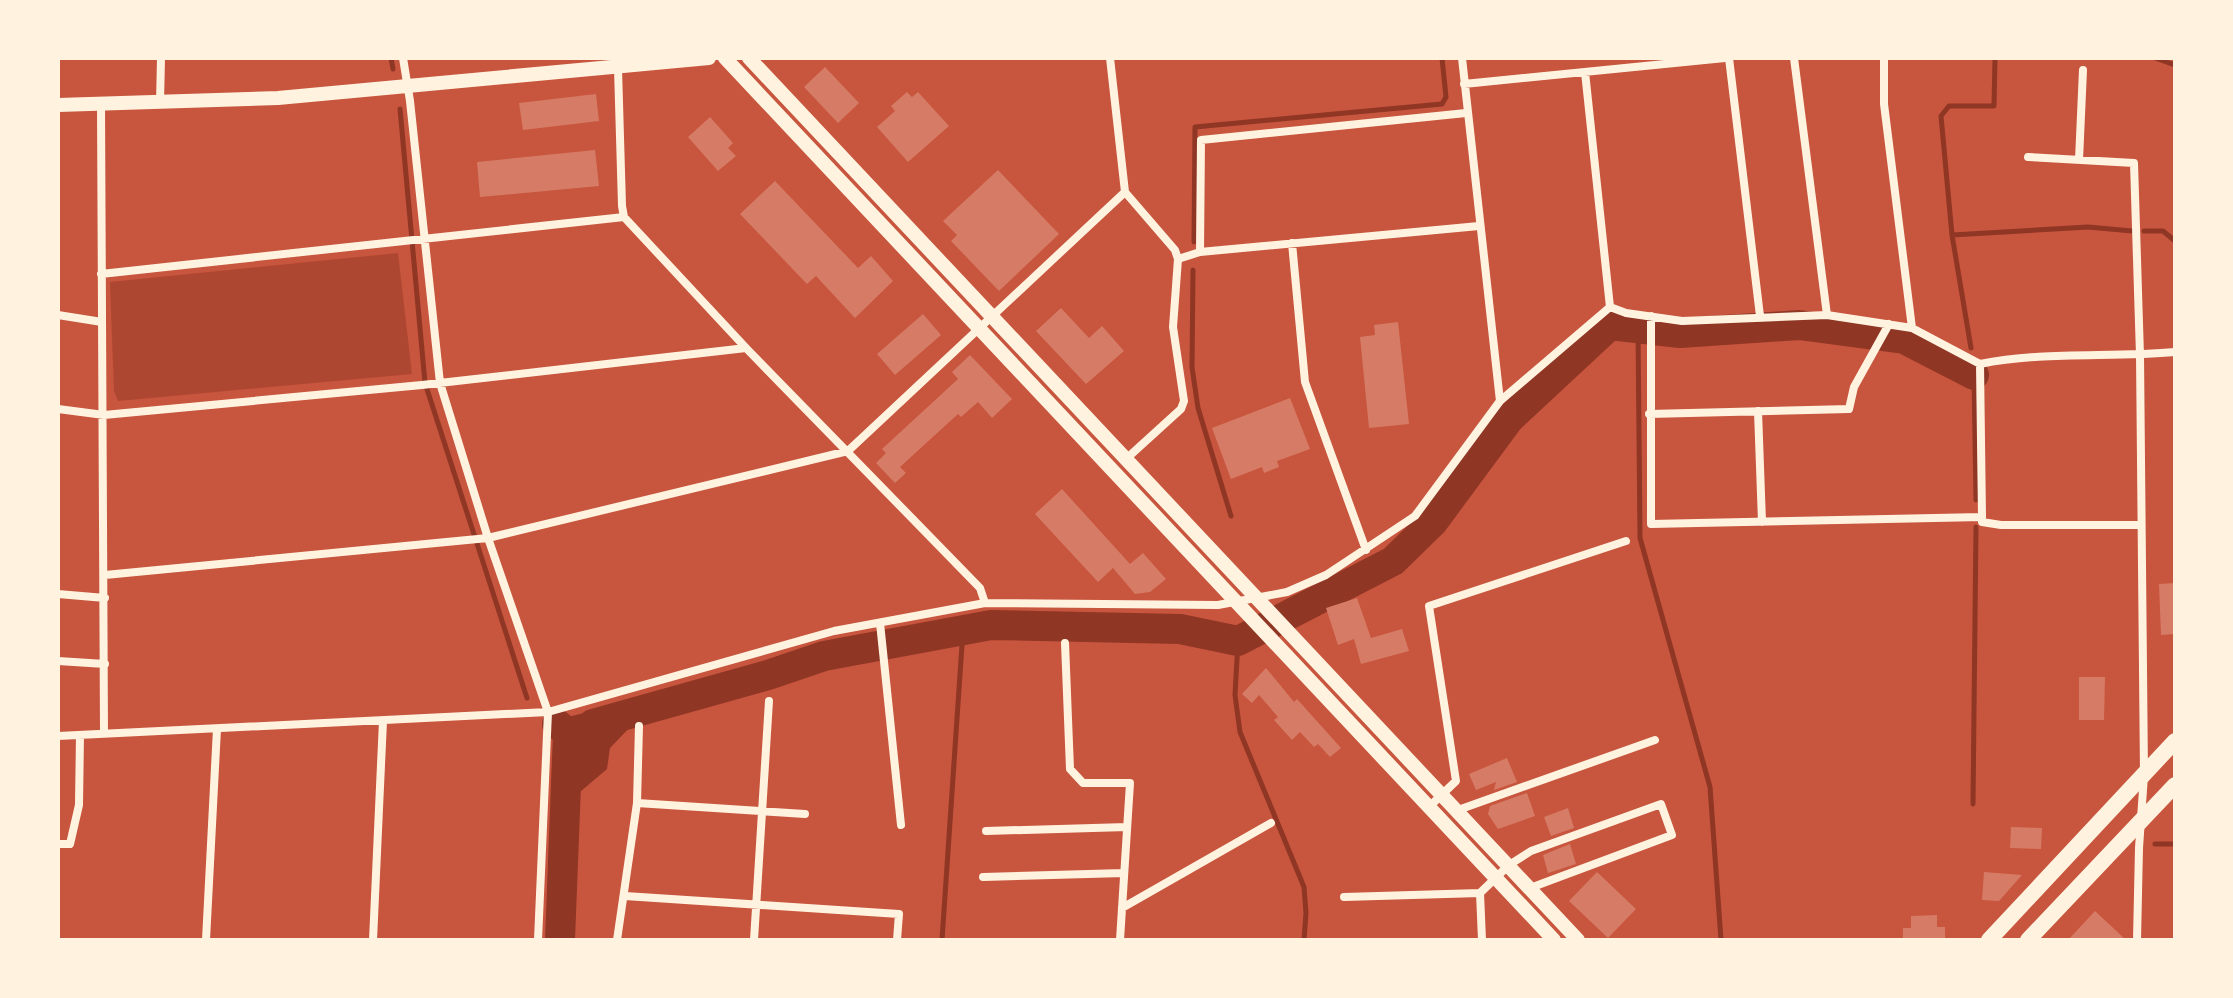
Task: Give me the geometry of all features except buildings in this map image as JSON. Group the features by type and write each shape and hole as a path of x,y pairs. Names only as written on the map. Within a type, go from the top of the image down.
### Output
{"main road":[{"path":"1989,940 2175,741"},
{"path":"2028,940 2175,785"}],"street":[{"path":"160,103 161,58"},
{"path":"403,58 408,86 415,240 431,384 548,712 538,940"},
{"path":"58,105 278,98 709,58"},
{"path":"725,58 1554,940"},
{"path":"749,58 1578,940"},
{"path":"1110,58 1125,192 1175,250 1178,259 1173,327 1184,401 1181,409 1126,459"},
{"path":"1462,58 1500,401"},
{"path":"1464,84 1727,58 1760,316"},
{"path":"1794,58 1827,315"},
{"path":"1884,58 1884,104 1912,328"},
{"path":"618,68 624,217 746,348 980,588 985,603"},
{"path":"2079,160 2083,70"},
{"path":"1585,72 1610,307"},
{"path":"101,105 104,733"},
{"path":"1200,252 1201,140 1466,113"},
{"path":"2028,157 2134,163 2140,355 2144,775 2137,940"},
{"path":"105,575 485,538 848,451 1125,192"},
{"path":"101,274 624,217"},
{"path":"1178,259 1200,252 1479,226"},
{"path":"1292,243 1305,382 1366,550"},
{"path":"1610,307 1651,319 1682,321 1827,315 1887,328 1912,328 1980,364 2016,356 2175,352"},
{"path":"58,736 548,712 834,631 881,628 985,603 1218,605 1287,592 1326,575 1415,516 1500,401 1610,307"},
{"path":"58,315 102,322"},
{"path":"1651,319 1651,524 1982,517"},
{"path":"1649,414 1849,409 1854,387 1887,328"},
{"path":"58,409 104,415 431,384 746,348"},
{"path":"1980,364 1982,522 2001,525 2140,525"},
{"path":"1758,411 1762,522"},
{"path":"1429,807 1456,781 1429,606 1626,541"},
{"path":"58,594 105,598"},
{"path":"881,628 901,825"},
{"path":"1065,643 1070,769 1083,783 1130,783 1120,940"},
{"path":"58,661 105,664"},
{"path":"754,940 769,701"},
{"path":"373,940 383,721"},
{"path":"617,940 637,803 639,726"},
{"path":"206,940 217,729"},
{"path":"58,844 70,844 79,805 80,735"},
{"path":"1458,810 1655,740"},
{"path":"637,803 805,814"},
{"path":"1344,897 1480,893 1509,865 1531,851 1661,804 1672,835 1530,888"},
{"path":"1122,908 1271,823"},
{"path":"986,831 1127,827"},
{"path":"983,877 1124,873"},
{"path":"1480,893 1482,940"},
{"path":"625,896 899,914 897,940"}],"shaded area":[{"path":"398,253 412,374 118,401 114,391 110,282"},
{"path":"628,702 634,723 610,748 607,769 580,792 551,793 554,732 560,719"}],"waterway":[{"path":"391,58 393,69"},
{"path":"1194,242 1195,127 1442,104 1446,97 1442,58"},
{"path":"1952,235 1941,116 1949,106 1994,106 1995,58"},
{"path":"2155,58 2175,65"},
{"path":"400,109 425,383 527,698"},
{"path":"1971,348 1952,235 2088,227 2132,231"},
{"path":"2144,231 2163,231 2175,241"},
{"path":"1193,270 1192,367 1198,408 1231,516"},
{"path":"593,724 768,675 824,656 991,625 1180,629 1238,641 1393,561 1433,522 1509,419 1610,325 1680,333 1799,325 1904,339 1974,375"},
{"path":"1638,329 1640,538 1710,787 1721,940"},
{"path":"1974,375 1976,500"},
{"path":"1973,804 1976,527"},
{"path":"942,940 963,630"},
{"path":"1238,641 1235,695 1240,732 1304,887 1304,940"},
{"path":"557,724 568,733 560,940"},
{"path":"2155,844 2175,844"}]}
